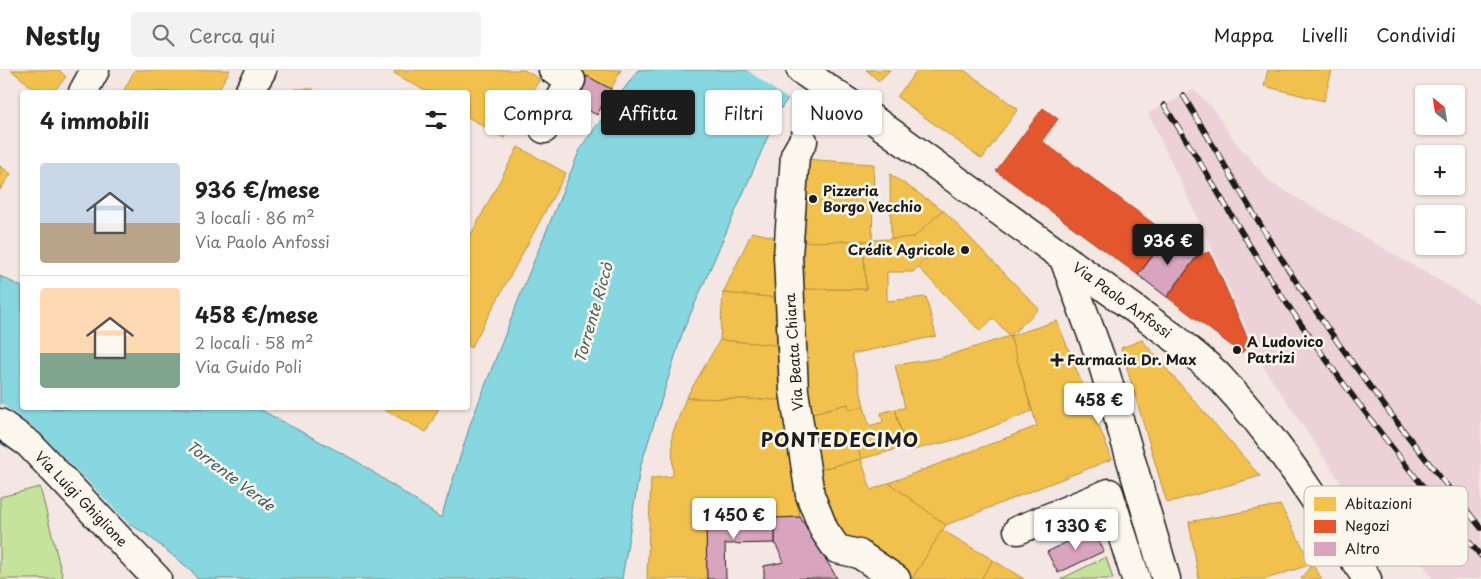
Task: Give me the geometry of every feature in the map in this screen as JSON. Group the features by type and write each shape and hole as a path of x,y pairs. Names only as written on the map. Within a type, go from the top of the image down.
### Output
{"street":[{"path":"84,90 95,70"},
{"path":"250,90 262,70"},
{"path":"553,70 571,80 565,90"},
{"name":"Via Paolo Anfossi","path":"810,76 872,118 1176,340 1222,379 1277,447 1304,486"},
{"name":"Via Beata Chiara","path":"803,141 795,155 788,256 794,391 810,495 824,530 837,550 858,554 896,579"},
{"path":"1064,259 1103,365 1166,579"},
{"name":"Via Luigi Ghiglione","path":"0,423 29,444 158,579"},
{"path":"1018,530 1109,493 1136,579"},
{"name":"Via Paolo Anfossi","path":"1358,566 1367,579"}],"shaded area":[{"path":"1194,90 1211,106 1234,140 1270,182 1481,305 1481,579 1433,579 1425,566 1468,566 1468,486 1343,486 1264,368 1211,247 1148,113"}],"green space":[{"path":"40,487 63,579 0,579 0,497"},
{"path":"1106,557 1113,579 1061,579"}],"water":[{"path":"638,70 808,70 792,90 782,107 782,90 705,90 705,135 769,135 683,331 640,468 622,579 197,579 192,571 146,534 0,443 0,276 20,286 20,410 261,410 358,462 441,518 471,422 581,147 601,120 601,135 695,135 695,90 623,90"}],"pier":[{"path":"747,70 810,70 796,90 792,90 792,96 789,100 782,95 782,90 775,90"},
{"path":"0,403 38,431 134,529 65,487 0,427"}],"building: Abitazioni":[{"path":"11,70 59,70 66,77 55,90 36,90"},
{"path":"135,70 230,70 218,90 124,90"},
{"path":"395,70 524,70 540,79 533,90 485,90 485,127 470,118 470,90 424,90 394,73"},
{"path":"575,70 621,70 611,89"},
{"path":"866,70 890,70 879,81"},
{"path":"917,70 964,70 1018,109 982,159 897,97"},
{"path":"1268,70 1332,70 1324,101 1264,86"},
{"path":"294,89 313,89 313,90"},
{"path":"518,147 566,173 471,348 470,236"},
{"path":"803,159 874,164 872,241 798,242"},
{"path":"0,166 11,174 0,190"},
{"path":"890,174 943,210 914,237 891,239"},
{"path":"943,210 1039,309 1010,336 993,318 980,331 918,267 930,254 914,237"},
{"path":"752,232 778,238 779,298 723,293"},
{"path":"914,237 930,254 913,272 887,272 887,301 926,297 936,336 852,354 864,406 849,410 848,404 805,415 799,289 866,289 863,241"},
{"path":"863,241 866,289 799,289 798,242"},
{"path":"723,293 779,298 776,345 720,340"},
{"path":"1057,321 1112,459 946,525 889,483 1037,426 1010,336"},
{"path":"1010,336 1032,411 963,438 908,451 905,447 895,409 905,408 895,365 940,358"},
{"path":"720,340 776,345 785,400 686,398"},
{"path":"1142,340 1260,476 1167,503 1121,348"},
{"path":"686,398 785,400 800,517 706,521 707,579 647,579 651,478 673,476 672,435"},
{"path":"848,404 849,410 864,406 869,426 883,422 881,413 895,409 905,447 861,459 854,433 816,444 805,415"},
{"path":"385,410 438,410 426,432"},
{"path":"854,433 861,459 819,470 816,444"},
{"path":"861,459 871,490 889,483 946,525 912,579 909,579 844,539 827,508 819,470"},
{"path":"1280,505 1304,549 1304,566 1306,566 1266,579 1199,579 1189,522"},
{"path":"942,530 993,560 981,579 912,579"},
{"path":"993,560 1024,579 981,579"},
{"path":"1311,566 1313,566 1322,579 1301,579"}],"building: Negozi":[{"path":"1043,108 1058,119 1042,141 1169,235 1138,275 996,171"},
{"path":"1210,252 1251,346 1241,353 1167,297 1198,255"}],"building: Altro":[{"path":"587,76 611,89 601,90 601,108 597,115 591,112 591,90 579,90"},
{"path":"1169,235 1198,255 1167,297 1138,275"},
{"path":"800,517 837,578 764,579 764,566 784,562 775,543 775,518"},
{"path":"775,518 775,543 725,544 726,579 707,579 706,521"},
{"path":"1093,529 1104,551 1058,573 1047,552"}],"railway":[{"path":"1183,95 1268,237 1318,315 1386,408 1447,486"},
{"path":"1164,105 1279,292 1376,427 1423,486"},
{"path":"1468,512 1481,528"},
{"path":"1468,540 1481,556"}],"place":[{"name":"Pizzeria Borgo Vecchio","path":"813,199"},
{"name":"Crédit Agricole","path":"965,250"},
{"name":"A Ludovico Patrizi","path":"1237,350"},
{"name":"Farmacia Dr. Max","path":"1057,360"}],"district":[{"name":"PONTEDECIMO","path":"840,440"}],"water label":[{"name":"Torrente Riccò","path":"594,313"},
{"name":"Torrente Verde","path":"230,476"}]}
